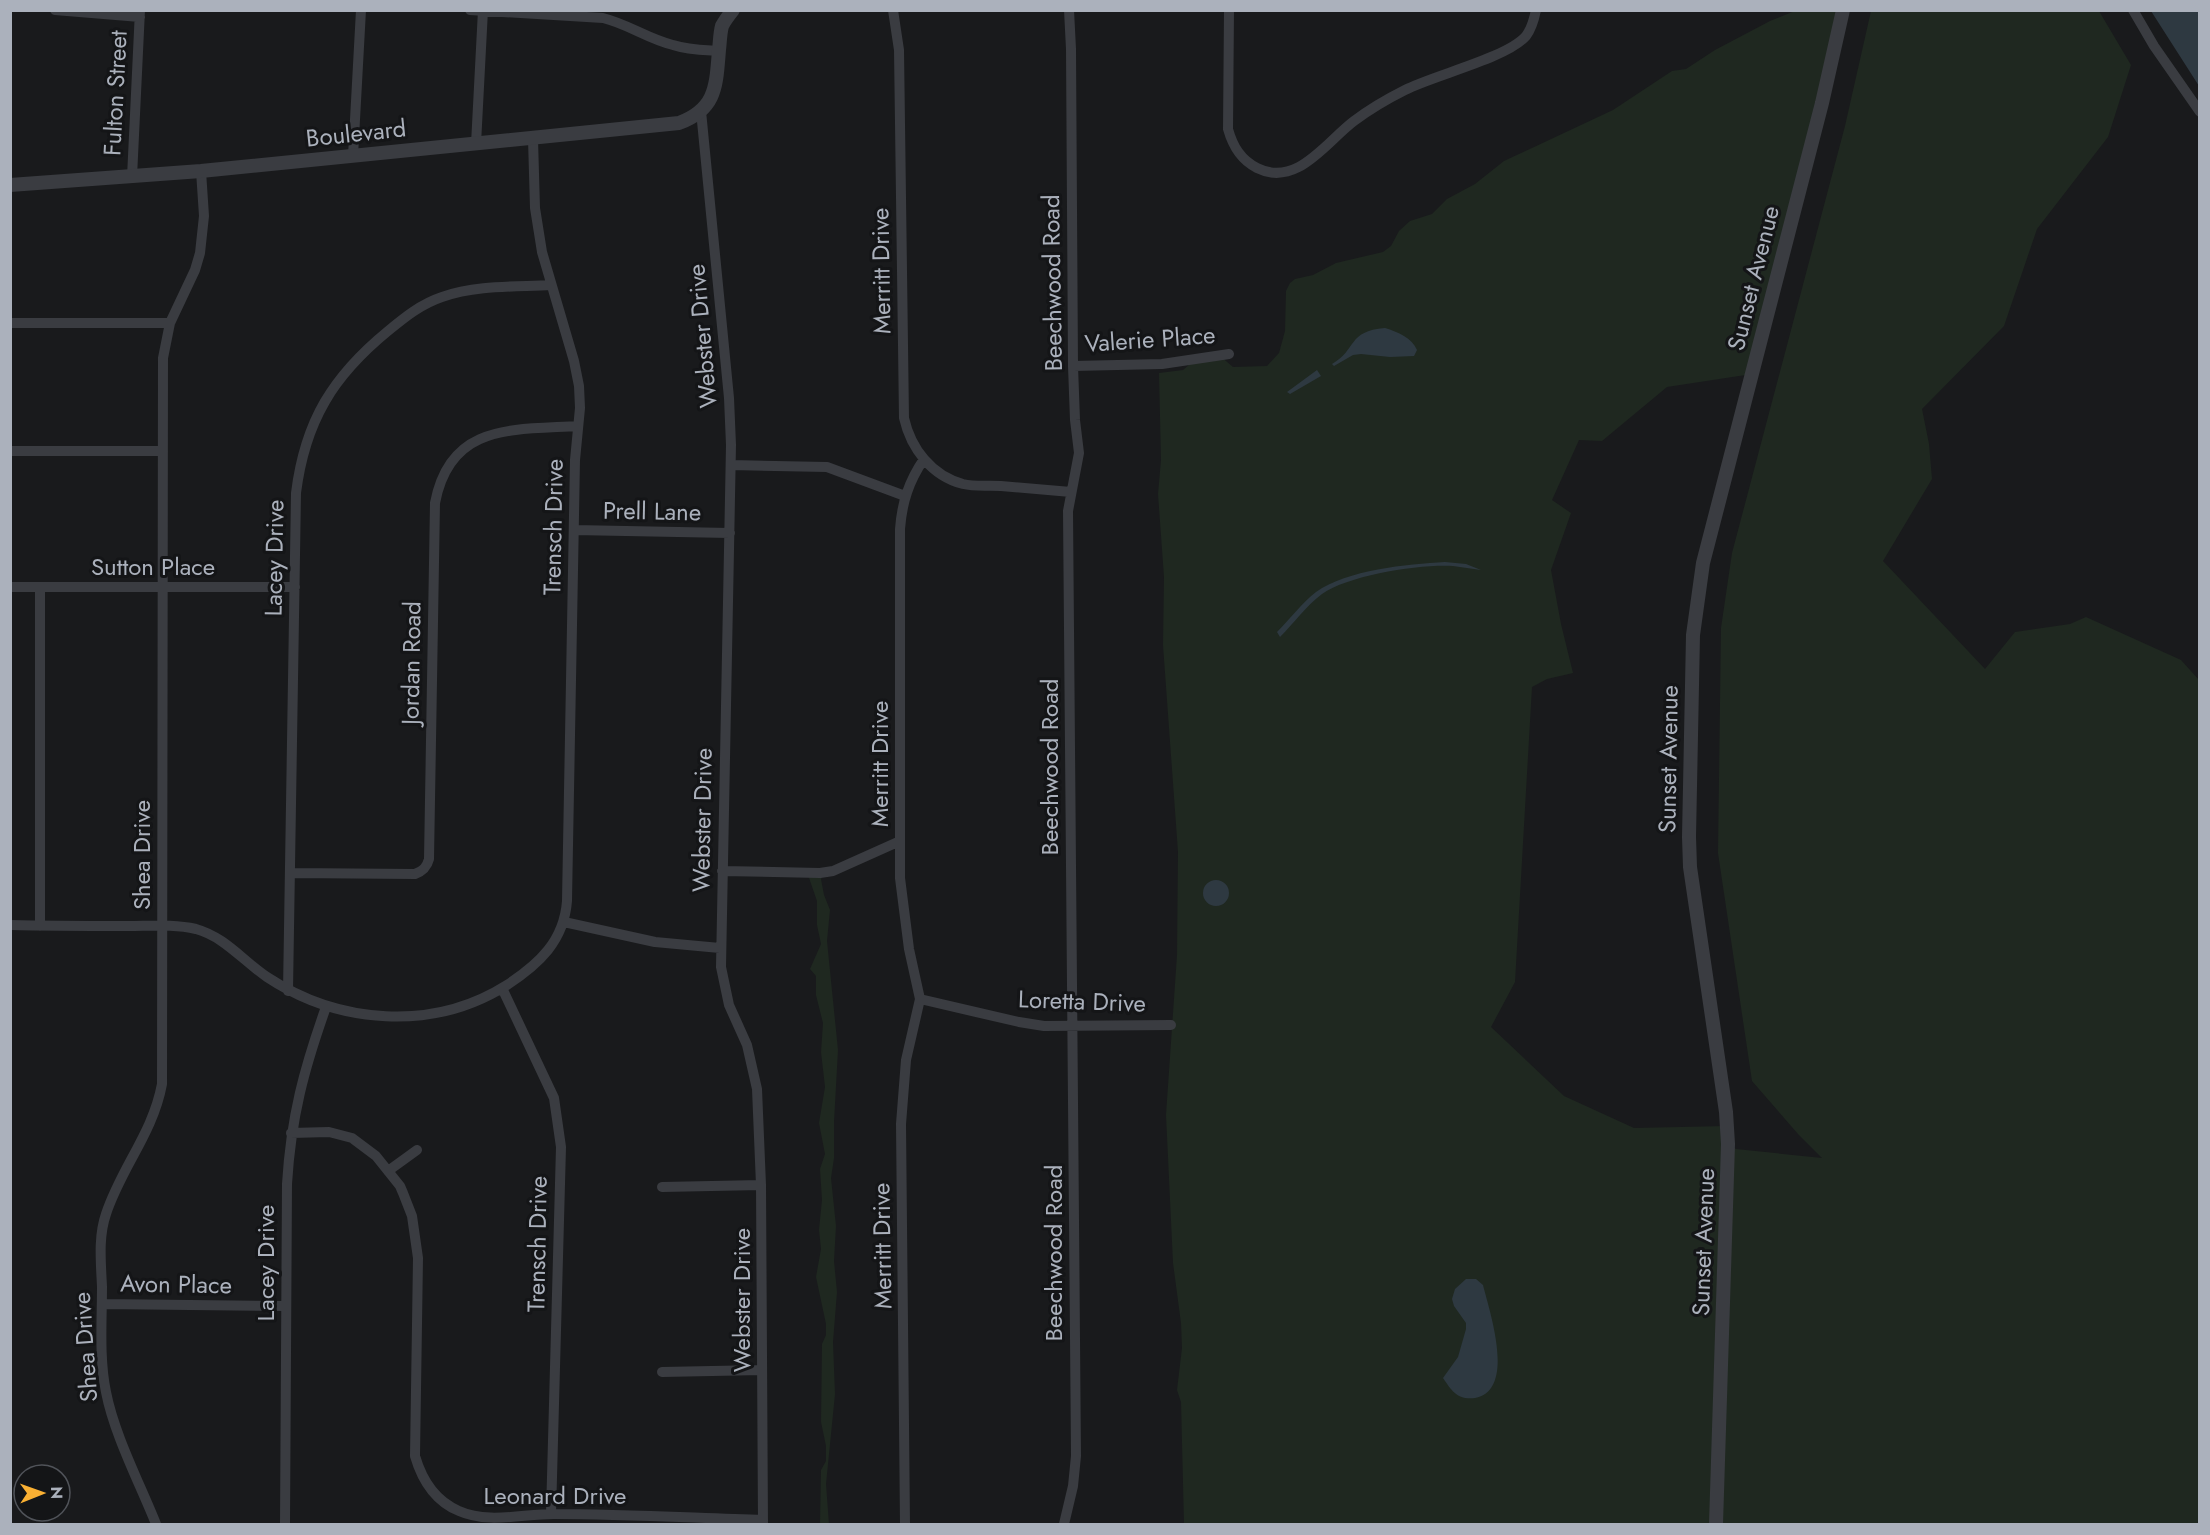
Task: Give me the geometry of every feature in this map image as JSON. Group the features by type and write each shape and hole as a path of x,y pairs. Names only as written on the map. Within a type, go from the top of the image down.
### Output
{"street":[{"path":"55,10 140,14"},
{"path":"353,156 361,10"},
{"path":"471,10 603,18 620,21 673,45 692,50 719,51"},
{"path":"701,111 712,97 716,87 721,28 733,10"},
{"name":"Merritt Drive","path":"893,10 899,50 904,418 913,445 924,459 904,496 900,529 900,841 903,914 920,999 906,1060 902,1124 905,1524"},
{"name":"Beechwood Road","path":"1064,1524 1073,1486 1076,1456 1068,511 1079,453 1075,420 1069,10"},
{"path":"1229,10 1228,129 1231,140 1242,158 1251,165 1271,172 1283,172 1303,166 1353,121 1405,90 1509,50 1526,36 1532,26 1536,10"},
{"name":"Sunset Avenue","path":"1716,1524 1728,1144 1726,1112 1690,867 1694,635 1703,563 1822,103 1843,10"},
{"path":"2133,10 2154,46 2199,112"},
{"path":"476,144 483,11"},
{"name":"Fulton Street","path":"132,177 140,14"},
{"name":"Boulevard","path":"10,185 201,171 533,139 679,123 691,119 701,111"},
{"name":"Webster Drive","path":"701,111 729,398 731,465 720,948 724,986 729,1005 747,1045 757,1089 761,1185 764,1522"},
{"name":"Trensch Drive","path":"533,139 535,207 551,285 574,361 579,386 567,900 564,922"},
{"name":"Shea Drive","path":"156,1524 112,1414 106,1392 102,1357 101,1237 111,1200 153,1120 160,1094 163,358 170,323 195,270 200,253 204,216 201,171"},
{"name":"Lacey Drive","path":"288,991 296,493 305,446 324,401 352,363 411,312 442,297 474,290 551,285"},
{"path":"10,323 170,323"},
{"name":"Valerie Place","path":"1074,366 1162,364 1229,354"},
{"name":"Jordan Road","path":"290,873 416,874 427,866 429,860 435,503 438,489 444,474 459,454 483,437 505,430 578,426"},
{"path":"10,451 163,451"},
{"path":"924,459 938,472 964,484 1071,492"},
{"path":"731,465 827,467 904,496"},
{"name":"Prell Lane","path":"574,530 730,533"},
{"name":"Sutton Place","path":"10,587 295,586"},
{"path":"40,587 40,926"},
{"path":"722,871 820,873 834,871 900,841"},
{"path":"10,925 162,926 198,930 227,944 264,975 288,991 326,1007 367,1016 395,1017 423,1015 446,1010 472,1002 502,988 539,961 551,948 564,922 655,942 720,948"},
{"name":"Trensch Drive","path":"502,988 554,1098 561,1147 551,1514"},
{"name":"Loretta Drive","path":"920,999 1019,1022 1072,1026 1172,1025"},
{"name":"Lacey Drive","path":"285,1524 286,1184 291,1132 306,1064 326,1007"},
{"name":"Leonard Drive","path":"291,1132 329,1132 352,1138 376,1156 403,1194 416,1237 418,1258 414,1443 419,1468 426,1483 444,1503 471,1516 486,1518 551,1514 764,1522"},
{"path":"388,1171 417,1150"},
{"path":"662,1186 761,1185"},
{"name":"Avon Place","path":"102,1304 286,1306"},
{"path":"663,1372 762,1370"}],"shaded area":[{"path":"1795,11 1843,11 1752,374 1667,387 1602,441 1579,440 1552,500 1571,513 1551,570 1573,673 1547,679 1532,687 1515,982 1491,1027 1564,1096 1634,1128 1727,1126 1728,1144 1736,1149 1822,1158 1752,1081 1718,853 1721,628 1732,553 1845,126 1871,11 2099,11 2131,65 2108,137 2037,229 2004,326 1922,409 1929,444 1932,479 1883,561 1985,669 2015,632 2070,624 2086,617 2181,660 2199,680 2199,1524 1184,1524 1181,1402 1177,1390 1182,1348 1181,1323 1173,1263 1166,1115 1177,955 1178,852 1163,645 1164,577 1158,494 1161,460 1159,373 1183,370 1196,359 1220,356 1233,367 1267,366 1279,353 1285,331 1286,291 1295,279 1313,275 1336,263 1383,252 1391,246 1399,231 1410,221 1432,214 1447,199 1475,184 1504,161 1613,110 1672,71 1686,69 1715,50 1770,21"},
{"path":"2151,11 2199,11 2199,86"},
{"path":"1385,328 1412,342 1417,350 1414,356 1390,357 1361,354 1353,355 1334,366 1332,364 1340,359 1358,337 1373,330"},
{"path":"1317,370 1321,376 1290,394 1287,392"},
{"path":"1445,562 1466,564 1481,570 1453,566 1422,567 1385,572 1349,581 1322,594 1280,637 1277,632 1311,596 1329,584 1360,573 1413,564"},
{"path":"825,872 821,879 830,910 827,941 838,1050 834,1158 831,1178 836,1226 834,1261 837,1292 833,1342 835,1394 826,1484 829,1524 820,1524 821,1470 826,1461 826,1446 821,1422 822,1344 826,1335 826,1324 816,1277 821,1249 820,1169 825,1154 819,1123 825,1087 821,1052 823,1023 816,995 816,976 810,969 821,944 817,925 817,901 808,875"},
{"path":"1216,880 1225,884 1229,893 1225,902 1216,906 1207,902 1203,893 1207,884"},
{"path":"1466,1279 1476,1279 1483,1285 1497,1348 1498,1365 1495,1380 1488,1392 1475,1398 1459,1396 1452,1391 1443,1378 1458,1357 1466,1329 1466,1323 1452,1299 1455,1289"}]}
